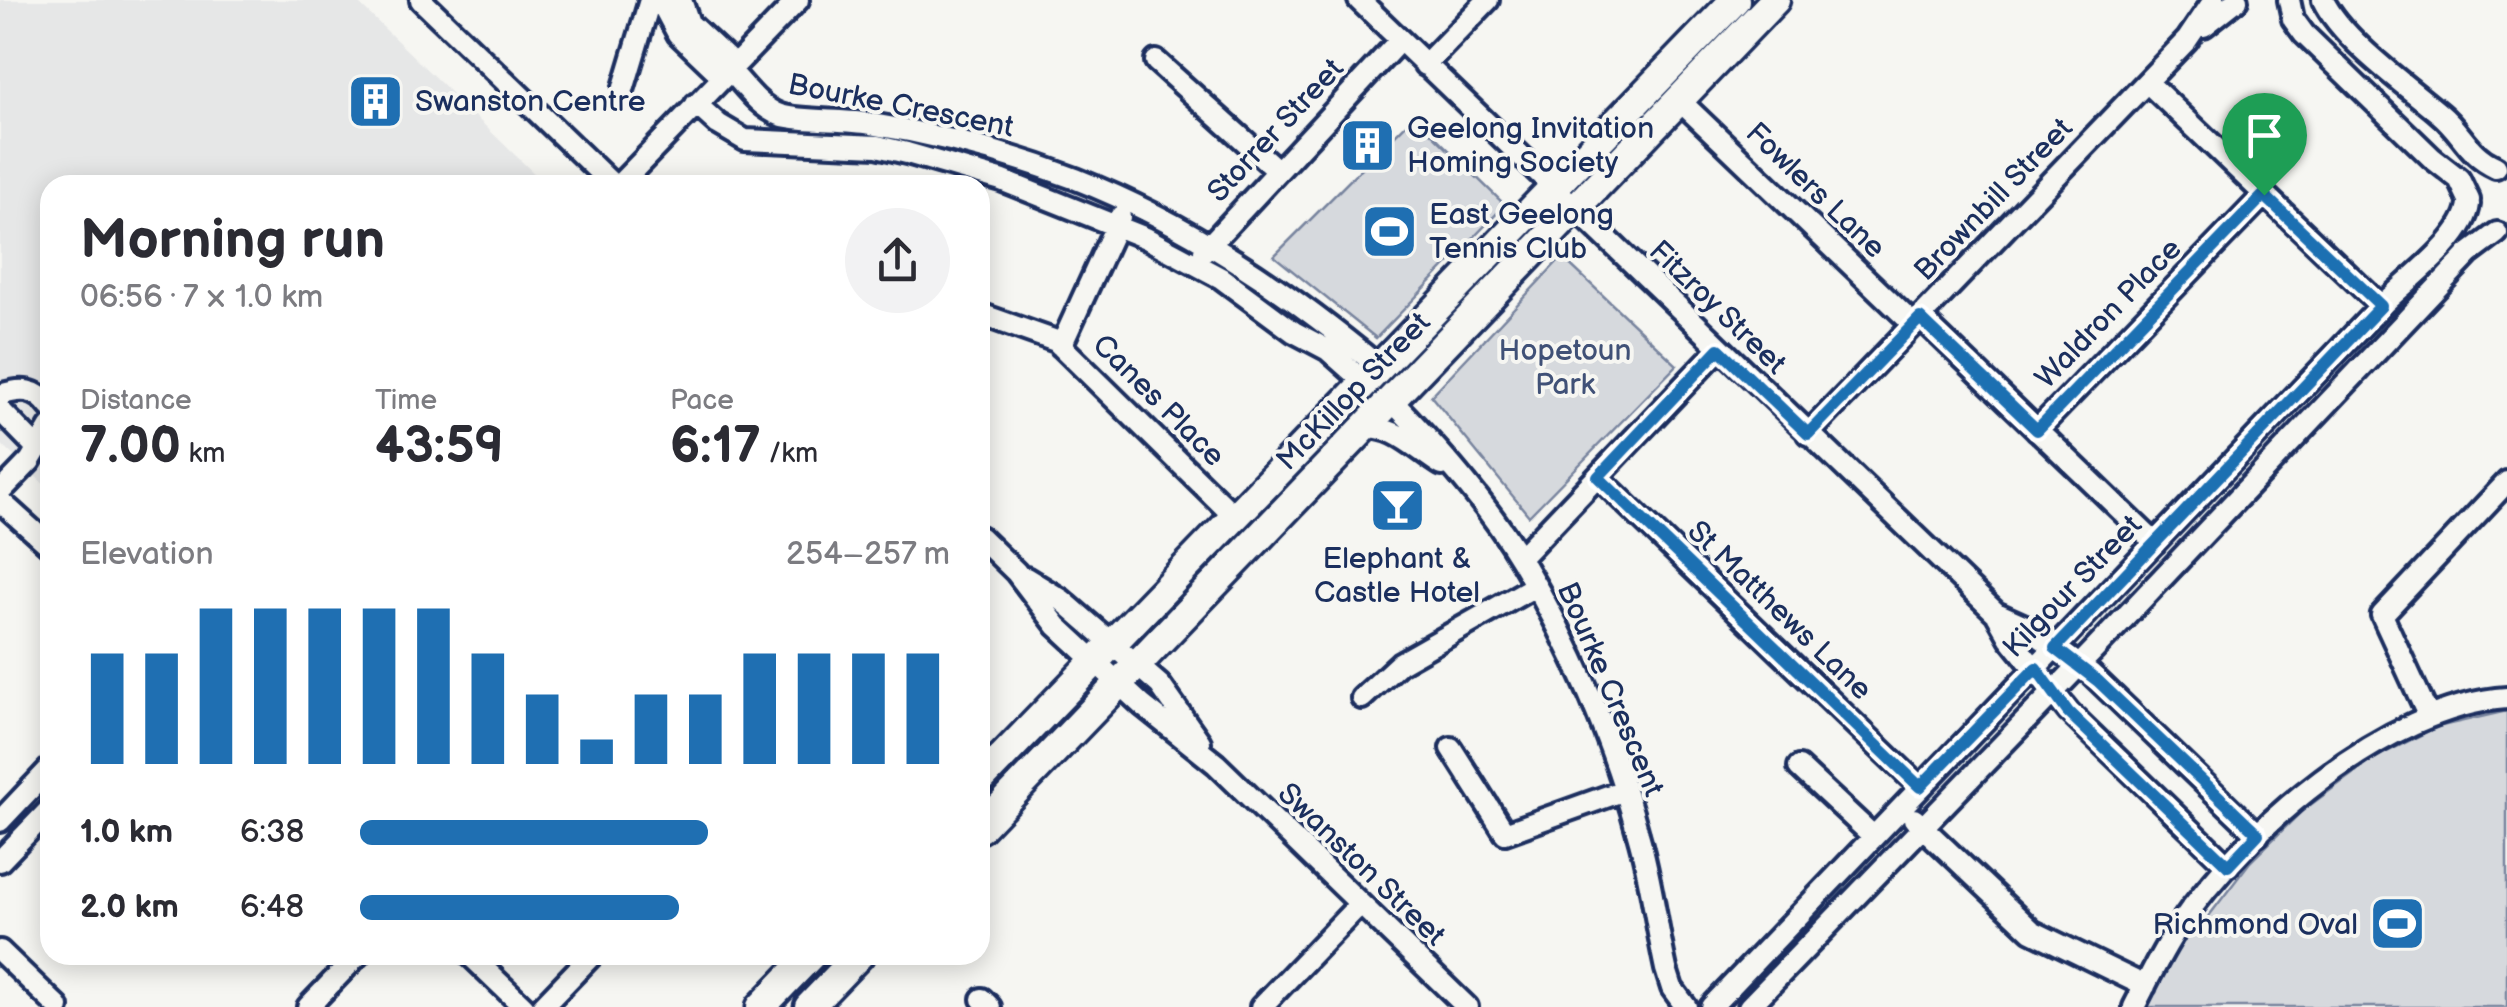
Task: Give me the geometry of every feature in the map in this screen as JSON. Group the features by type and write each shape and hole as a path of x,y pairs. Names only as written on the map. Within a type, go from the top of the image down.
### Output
{"highway":[{"name":"McKillop Street","path":"990,818 1391,400 1735,0"},
{"name":"McKillop Street","path":"990,770 1370,373 1678,99 1774,0"},
{"path":"1336,410 1374,394 1391,400"},
{"path":"761,1007 801,965"},
{"path":"809,1007 849,965"}],"street":[{"path":"421,0 605,175"},
{"path":"624,87 650,0"},
{"path":"660,0 678,34 729,71"},
{"path":"681,0 692,26 729,71"},
{"path":"626,175 798,0"},
{"name":"Fitzroy Street","path":"1358,0 1996,613 2010,638 2068,712 2228,866"},
{"path":"1425,66 1488,0"},
{"name":"Brownbill Street","path":"1808,434 2187,40 2214,0"},
{"path":"2187,40 2237,0"},
{"path":"2289,0 2293,19 2304,34 2432,158 2459,178 2478,223 2504,233"},
{"path":"2323,0 2338,21 2450,124 2473,154 2504,166"},
{"name":"Storrer Street","path":"1196,262 1210,242 1400,40"},
{"path":"1156,60 1277,170"},
{"name":"Bourke Crescent","path":"729,71 780,115 868,123 961,143 1007,155 1128,202 1210,242 1308,310 1370,373"},
{"path":"2147,82 2381,306"},
{"name":"Fowlers Lane","path":"1678,99 2155,542"},
{"name":"Bourke Crescent","path":"696,104 718,124 745,140 876,146 984,175"},
{"name":"Kilgour Street","path":"1712,1007 2381,306 2457,235 2475,180 2482,173 2504,166"},
{"name":"Bourke Crescent","path":"990,177 1196,262 1294,332 1370,373"},
{"name":"Waldron Place","path":"2037,430 2264,195"},
{"path":"1061,346 1128,202"},
{"name":"Kilgour Street","path":"1749,1007 2469,254 2504,233"},
{"name":"Canes Place","path":"990,318 1061,346 1234,516"},
{"path":"1520,558 1719,349"},
{"path":"0,395 22,389 40,397"},
{"name":"Bourke Crescent","path":"1391,400 1427,436 1520,558 1588,695 1639,837 1666,969 1672,988 1686,1007"},
{"path":"0,410 38,449"},
{"name":"Bourke Crescent","path":"1363,428 1389,429 1452,471"},
{"path":"0,492 40,445"},
{"name":"St Matthews Lane","path":"1598,477 1920,787"},
{"path":"2429,717 2382,615 2507,482"},
{"path":"0,501 40,537"},
{"name":"Swanston Street","path":"990,549 1016,572 1062,600 1103,652 1468,1007"},
{"path":"1362,698 1400,663 1535,586"},
{"name":"Fitzroy Street","path":"1996,613 2025,626 2079,665 2258,834"},
{"path":"2134,1007 2180,924 2258,834 2359,755 2429,717 2463,704 2507,698"},
{"path":"1450,748 1505,832 1625,790"},
{"path":"1799,767 1874,836"},
{"path":"0,820 40,778"},
{"path":"1902,807 2032,931 2145,986"},
{"path":"0,861 40,819"},
{"path":"1261,1007 1360,904"},
{"path":"0,951 58,1007"},
{"path":"314,1005 349,965"},
{"path":"480,965 524,1007"},
{"path":"542,1007 582,965"}],"shaded area":[{"path":"0,0 355,0 536,175 40,175 40,481 0,443"}],"green space":[{"name":"East Geelong Tennis Club","path":"1414,116 1505,205 1376,338 1274,256"},
{"name":"Hopetoun Park","path":"1562,257 1677,365 1529,516 1431,396"},
{"path":"2507,711 2507,1007 2147,1007 2182,939 2205,921 2250,862 2302,811 2373,759 2437,727"}],"place":[{"name":"Swanston Centre","path":"376,101"},
{"name":"Geelong Invitation Homing Society","path":"1368,145"},
{"name":"East Geelong Tennis Club","path":"1390,231"},
{"name":"Elephant & Castle Hotel","path":"1397,506"},
{"name":"Richmond Oval","path":"2397,924"}],"route":[{"path":"2264,195 2381,306 2055,648 2090,673 2258,834 2228,866 2068,712 2036,668 1920,787 1598,477 1719,349 1808,434 1920,318 2037,430 2264,195"}]}
